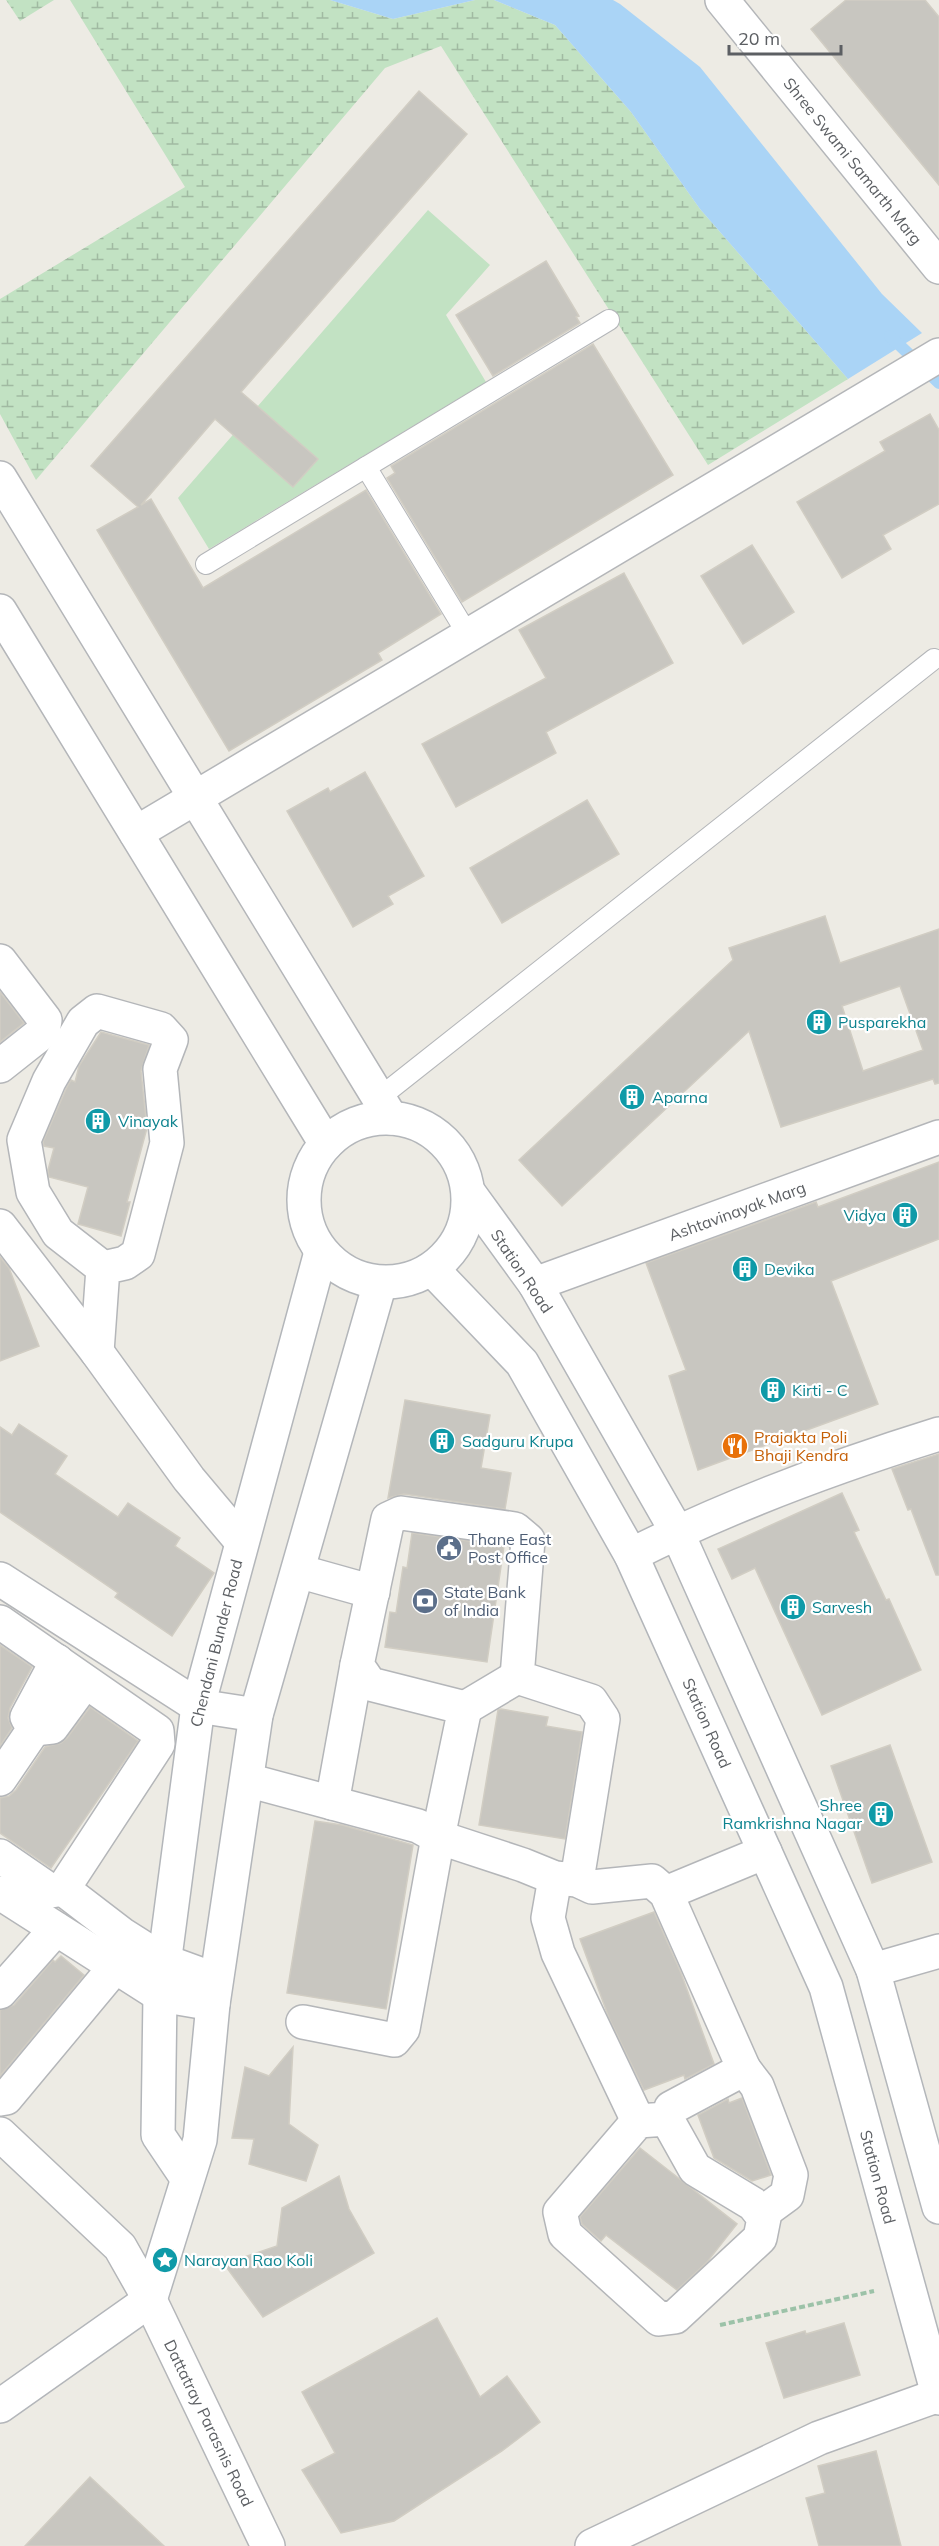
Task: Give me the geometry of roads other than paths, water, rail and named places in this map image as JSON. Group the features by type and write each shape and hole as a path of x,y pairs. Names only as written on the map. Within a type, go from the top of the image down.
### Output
{"street":[{"name":"Shree Swami Samarth Marg","path":"722,0 939,267"},
{"path":"136,833 938,355"},
{"path":"0,478 385,1108 419,1124 443,1141 460,1165 469,1193 466,1222 453,1249 432,1269 407,1280 380,1283 347,1273 321,1252 305,1216 306,1177 326,1144 355,1124 385,1108"},
{"path":"0,611 326,1144"},
{"path":"0,961 45,1020 43,1032 0,1066"},
{"path":"97,1011 161,1029 171,1040 160,1069 167,1143 138,1254 125,1263 103,1268 58,1233 33,1192 24,1140 50,1081 82,1022 97,1011"},
{"name":"Ashtavinayak Marg","path":"534,1284 939,1137"},
{"name":"Station Road","path":"469,1193 534,1284 677,1532 873,1970 939,2207"},
{"path":"0,1226 97,1352 189,1479 242,1541"},
{"name":"Chendani Bunder Road","path":"187,2178 158,2135 160,1995 198,1706 321,1252"},
{"path":"97,1352 103,1268"},
{"name":"Station Road","path":"432,1269 522,1363 631,1554 826,1987 939,2396"},
{"path":"0,2406 150,2300 200,2140 215,1992 256,1715 380,1283"},
{"path":"522,1363 563,1334"},
{"path":"631,1554 763,1494 939,1434"},
{"path":"332,1803 357,1665 388,1518 401,1513 514,1529 528,1540 517,1677"},
{"path":"297,1571 373,1592"},
{"path":"2,1585 198,1706 256,1715"},
{"path":"0,1622 157,1731 158,1744 63,1889"},
{"path":"34,1729 27,1717 57,1661"},
{"path":"357,1665 370,1684 465,1708 517,1677 591,1701 603,1719 566,1879 548,1918 558,1953 653,2120 695,2169 753,2204 764,2218 760,2238 675,2318 659,2319 565,2234 560,2212 653,2120 744,2069"},
{"path":"0,1779 34,1729 52,1726 86,1682"},
{"path":"303,2022 394,2040 403,2029 438,1837 465,1708"},
{"path":"247,1780 418,1826 438,1837 592,1887 652,1881 666,1893 744,2069 757,2086 790,2175 787,2195 761,2214"},
{"path":"666,1893 765,1852"},
{"path":"0,1856 51,1891 63,1889 123,1935 215,1992"},
{"path":"0,1893 160,1995 215,1992"},
{"path":"0,1992 56,1929"},
{"path":"873,1970 939,1951"},
{"path":"0,2099 6,2098 115,1967"},
{"name":"Dattatray Parasnis Road","path":"0,2134 120,2247 150,2300 268,2546"},
{"path":"592,2546 819,2438 939,2396"}],"lane":[{"path":"206,564 609,320"},
{"path":"366,467 468,635"},
{"path":"385,1108 934,659"}],"water":[{"path":"330,0 475,0 393,19"},
{"path":"494,0 613,0 620,4 700,67 882,294 922,333 848,379 700,209 631,112 555,25"}],"waterway":[{"path":"890,336 939,383"}],"place":[{"name":"Pusparekha","path":"819,1022"},
{"name":"Aparna","path":"632,1097"},
{"name":"Vinayak","path":"98,1121"},
{"name":"Vidya","path":"905,1215"},
{"name":"Devika","path":"745,1269"},
{"name":"Kirti - C","path":"773,1390"},
{"name":"Sadguru Krupa","path":"442,1441"},
{"name":"Prajakta Poli Bhaji Kendra","path":"735,1446"},
{"name":"Thane East Post Office","path":"449,1548"},
{"name":"State Bank of India","path":"425,1601"},
{"name":"Sarvesh","path":"793,1607"},
{"name":"Shree Ramkrishna Nagar","path":"881,1814"},
{"name":"Narayan Rao Koli","path":"165,2260"}]}
